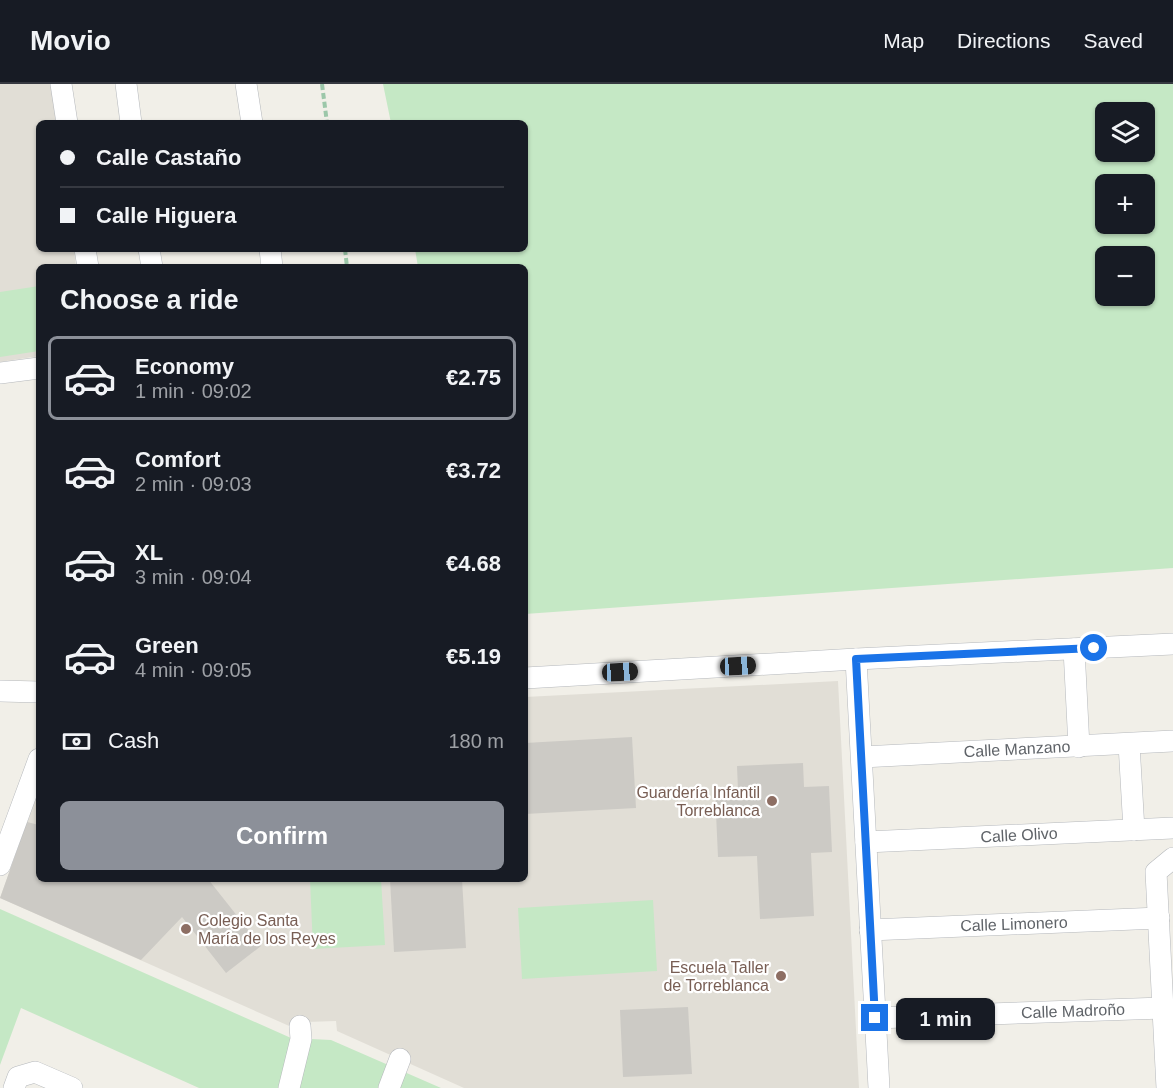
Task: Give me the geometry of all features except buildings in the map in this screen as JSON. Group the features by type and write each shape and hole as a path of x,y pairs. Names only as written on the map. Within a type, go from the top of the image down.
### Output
{"street":[{"path":"61,84 67,120"},
{"path":"126,84 131,120"},
{"path":"246,84 252,120"},
{"path":"0,373 36,368"},
{"path":"528,678 1173,644"},
{"path":"1074,649 1079,747"},
{"path":"856,659 879,1088"},
{"path":"0,691 36,692"},
{"name":"Calle Manzano","path":"862,757 1173,741"},
{"path":"1129,744 1134,830"},
{"path":"0,865 36,767"},
{"name":"Calle Olivo","path":"866,842 1173,828"},
{"path":"1167,1088 1156,872 1173,858"},
{"name":"Calle Limonero","path":"870,930 1159,918"},
{"name":"Calle Madroño","path":"875,1018 1163,1008"},
{"path":"289,1088 301,1039 300,1026"},
{"path":"389,1088 400,1059"},
{"path":"16,1083 36,1072 72,1088"}],"path":[{"path":"321,84 327,120"}],"shaded area":[{"path":"0,84 51,84 56,120 36,120 36,252 74,252 76,264 36,264 36,356 0,362"},
{"path":"838,681 859,1088 464,1088 337,1031 336,1021 306,1022 296,1029 0,898 36,798 36,882 528,882 528,697"}],"green space":[{"path":"383,84 1173,84 1173,568 528,614 528,264 418,264 416,252 528,252 528,120 390,120"},
{"path":"36,286 36,351 0,357 0,292"},
{"path":"310,882 381,882 385,945 313,949"},
{"path":"653,900 657,971 522,979 518,908"},
{"path":"0,909 291,1038 331,1040 441,1088 199,1088 21,1008 0,1065"}],"place":[{"name":"Guardería Infantil Torreblanca","path":"772,801"},
{"name":"Colegio Santa María de los Reyes","path":"186,929"},
{"name":"Escuela Taller de Torreblanca","path":"781,976"}],"route":[{"path":"875,1018 856,659 1094,648"}]}
